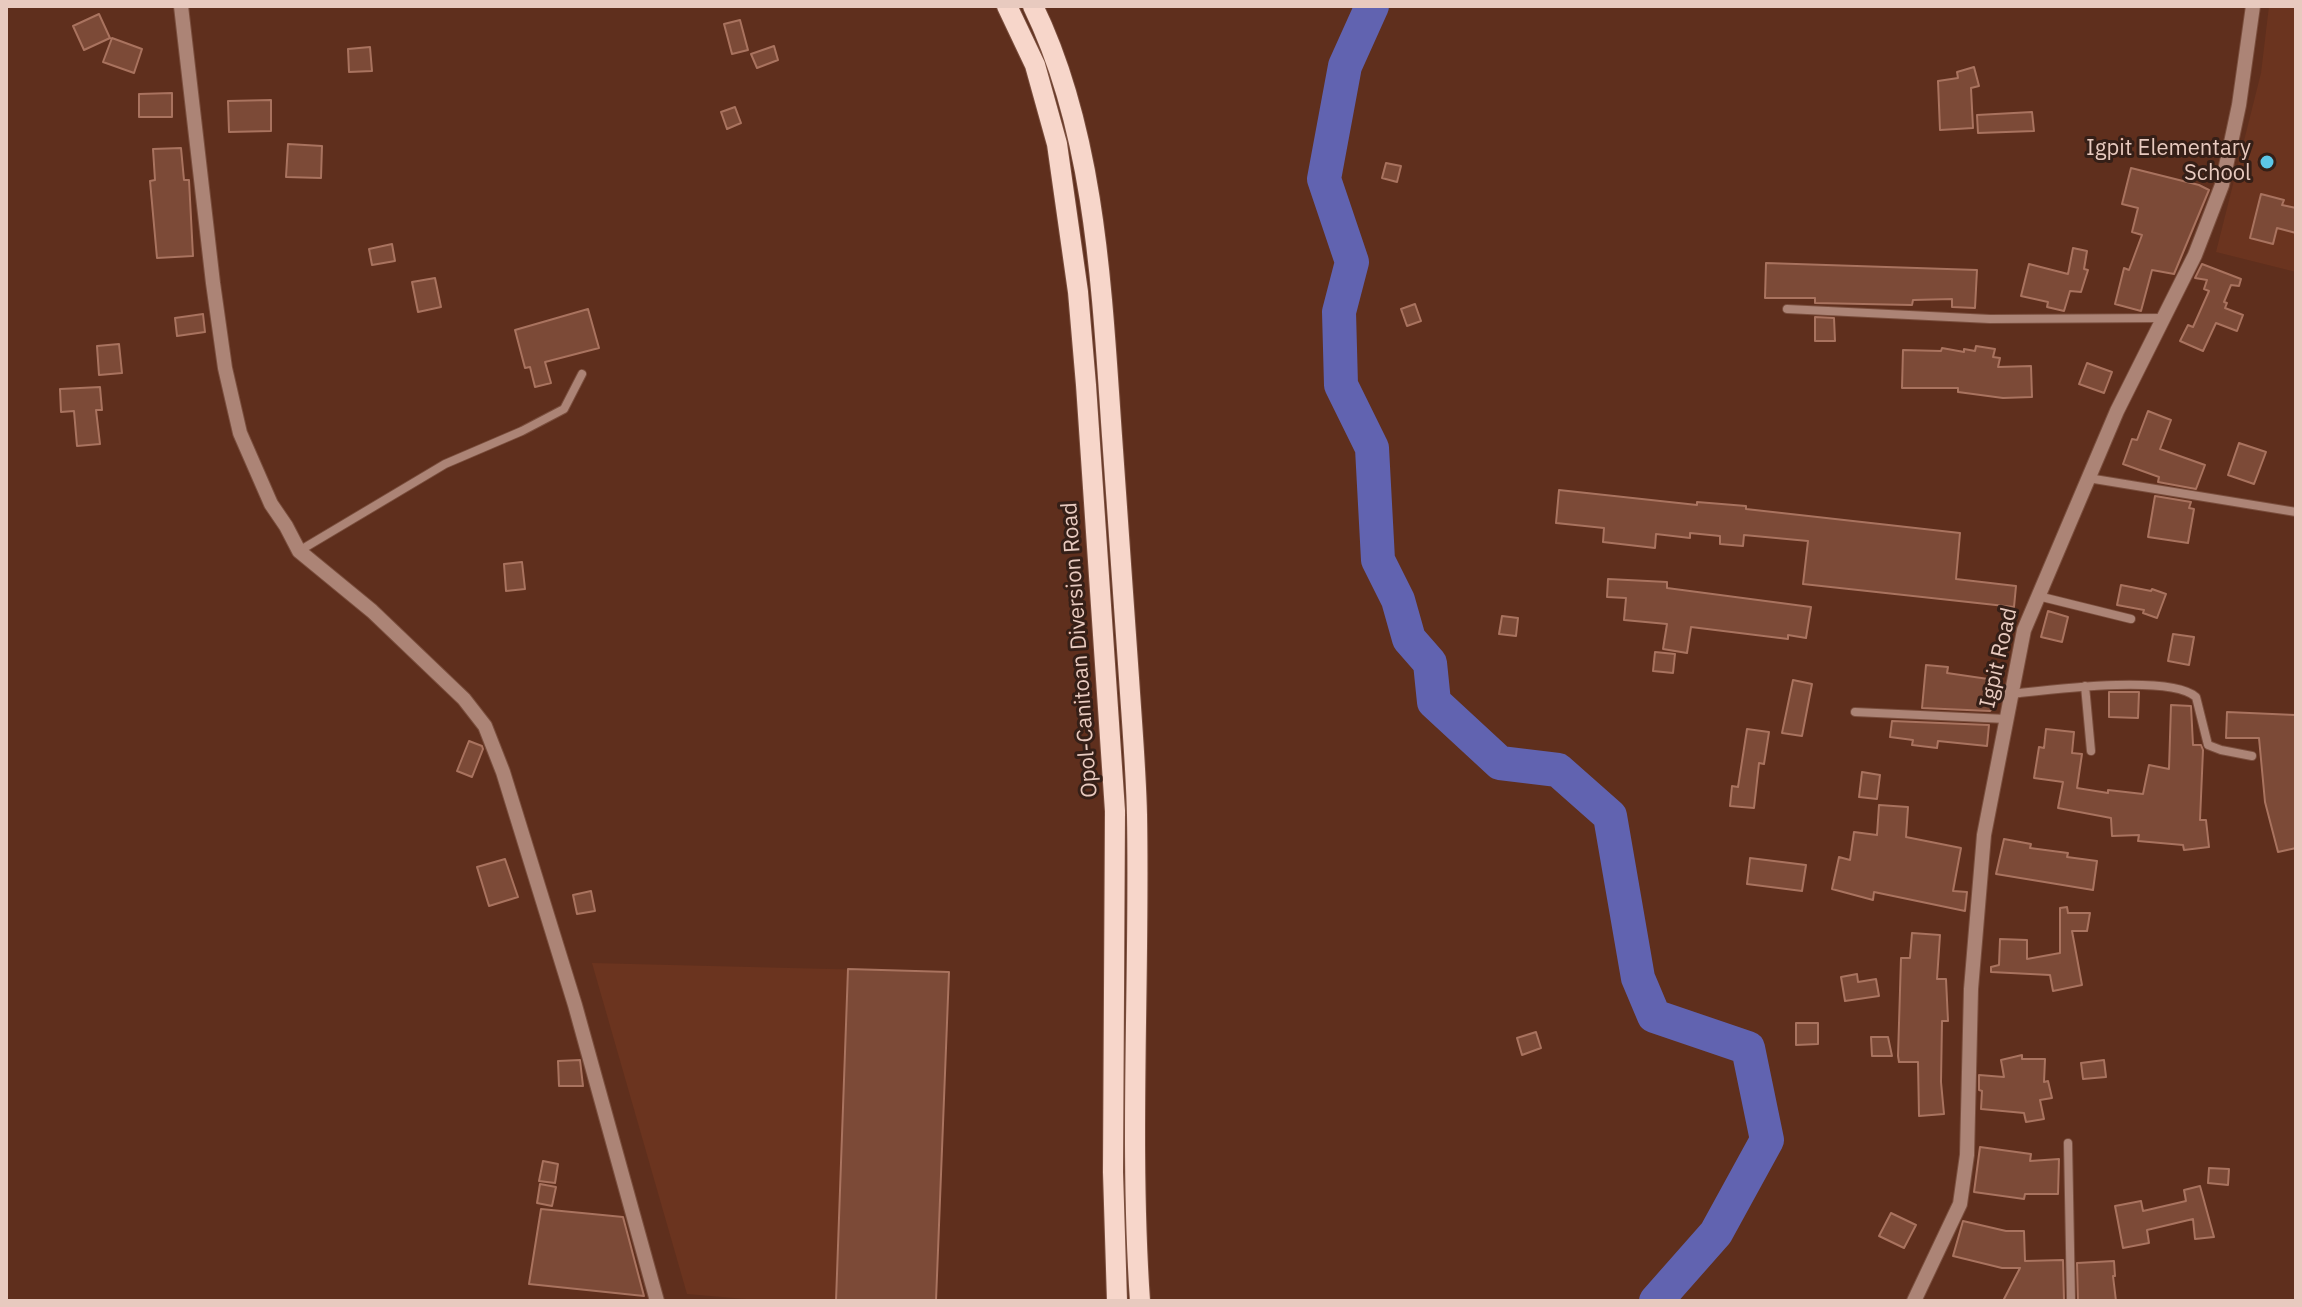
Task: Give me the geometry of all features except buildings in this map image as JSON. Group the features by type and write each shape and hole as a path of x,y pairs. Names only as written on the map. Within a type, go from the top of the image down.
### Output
{"main road":[{"name":"Opol-Canitoan Diversion Road","path":"1007,6 1035,65 1057,144 1076,281 1086,385 1115,811 1113,1172 1117,1301"},
{"name":"Opol-Canitoan Diversion Road","path":"1033,6 1056,57 1070,99 1079,143 1100,290 1108,383 1137,810 1135,1163 1140,1301"}],"street":[{"path":"181,6 213,283 228,381 240,433 271,504 299,551 372,611 464,699 485,726 503,772 575,1005 657,1301"},
{"name":"Igpit Road","path":"1914,1301 1960,1204 1967,1155 1971,989 1984,835 2024,630 2117,411 2195,255 2222,185 2239,105 2253,6"},
{"path":"1787,309 1990,319 2163,318"},
{"path":"299,551 445,464 564,409 582,374"},
{"path":"2088,478 2296,512"},
{"path":"2037,596 2131,619"},
{"path":"2011,694 2085,686 2179,688 2192,693 2200,704 2208,745 2252,756"},
{"path":"2085,686 2091,751"},
{"path":"1855,712 2006,719"},
{"path":"2068,1143 2071,1301"}],"shaded area":[{"name":"Igpit Elementary School","path":"2269,6 2296,6 2296,272 2216,252 2261,73"},
{"path":"592,963 949,972 936,1301 769,1301 687,1294"}],"waterway":[{"path":"1372,6 1345,66 1324,179 1352,262 1339,312 1341,385 1372,448 1378,560 1398,600 1409,639 1430,663 1434,702 1500,763 1558,770 1610,816 1638,978 1654,1016 1748,1048 1767,1140 1716,1233 1656,1301"}],"place":[{"name":"Igpit Elementary School","path":"2267,162"}]}
